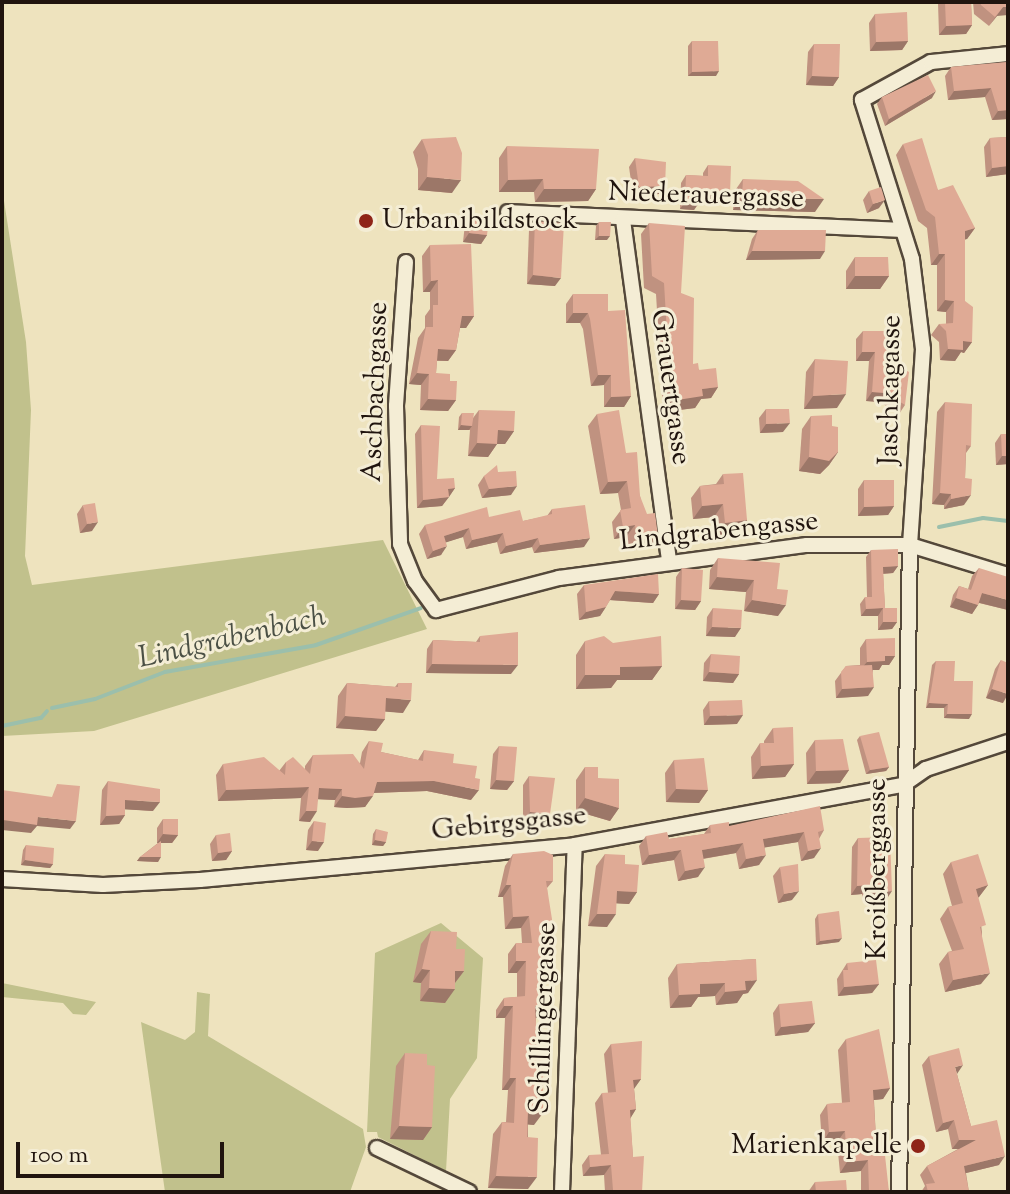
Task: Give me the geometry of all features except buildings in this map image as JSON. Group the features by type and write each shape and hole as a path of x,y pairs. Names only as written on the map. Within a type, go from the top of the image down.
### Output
{"street":[{"name":"Jaschkagasse","path":"910,545 923,349 912,259 862,100 931,62 1008,54"},
{"name":"Niederauergasse","path":"508,212 623,220 902,230"},
{"name":"Grauertgasse","path":"623,220 669,560"},
{"name":"Aschbachgasse","path":"406,262 396,406 400,544 415,581 436,610"},
{"name":"Lindgrabengasse","path":"436,610 559,578 669,560 807,545 910,545 1008,575"},
{"name":"Kroißberggasse","path":"899,1192 903,785 910,545"},
{"name":"Gebirgsgasse","path":"2,879 103,885 200,880 575,845 903,785 926,769 1008,742"},
{"name":"Schillingergasse","path":"562,1192 575,845"},
{"path":"377,1148 469,1192"}],"green space":[{"path":"2,188 26,342 31,410 25,556 32,585 383,540 427,629 94,731 2,736"},
{"path":"441,923 483,958 477,1058 450,1099 446,1171 378,1137 377,1132 367,1132 375,953"},
{"path":"2,983 96,1002 86,1015 73,1014 63,1003 2,997"},
{"path":"197,992 210,994 208,1036 363,1129 366,1147 350,1192 165,1192 141,1022 185,1040 195,1032"}],"waterway":[{"name":"Lindgrabenbach","path":"939,527 983,518 1008,521"},
{"name":"Lindgrabenbach","path":"52,708 95,699 165,672 316,645 421,608"},
{"name":"Lindgrabenbach","path":"2,726 41,718 47,711"}],"place":[{"name":"Urbanibildstock","path":"366,221"},
{"name":"Marienkapelle","path":"918,1146"}]}
